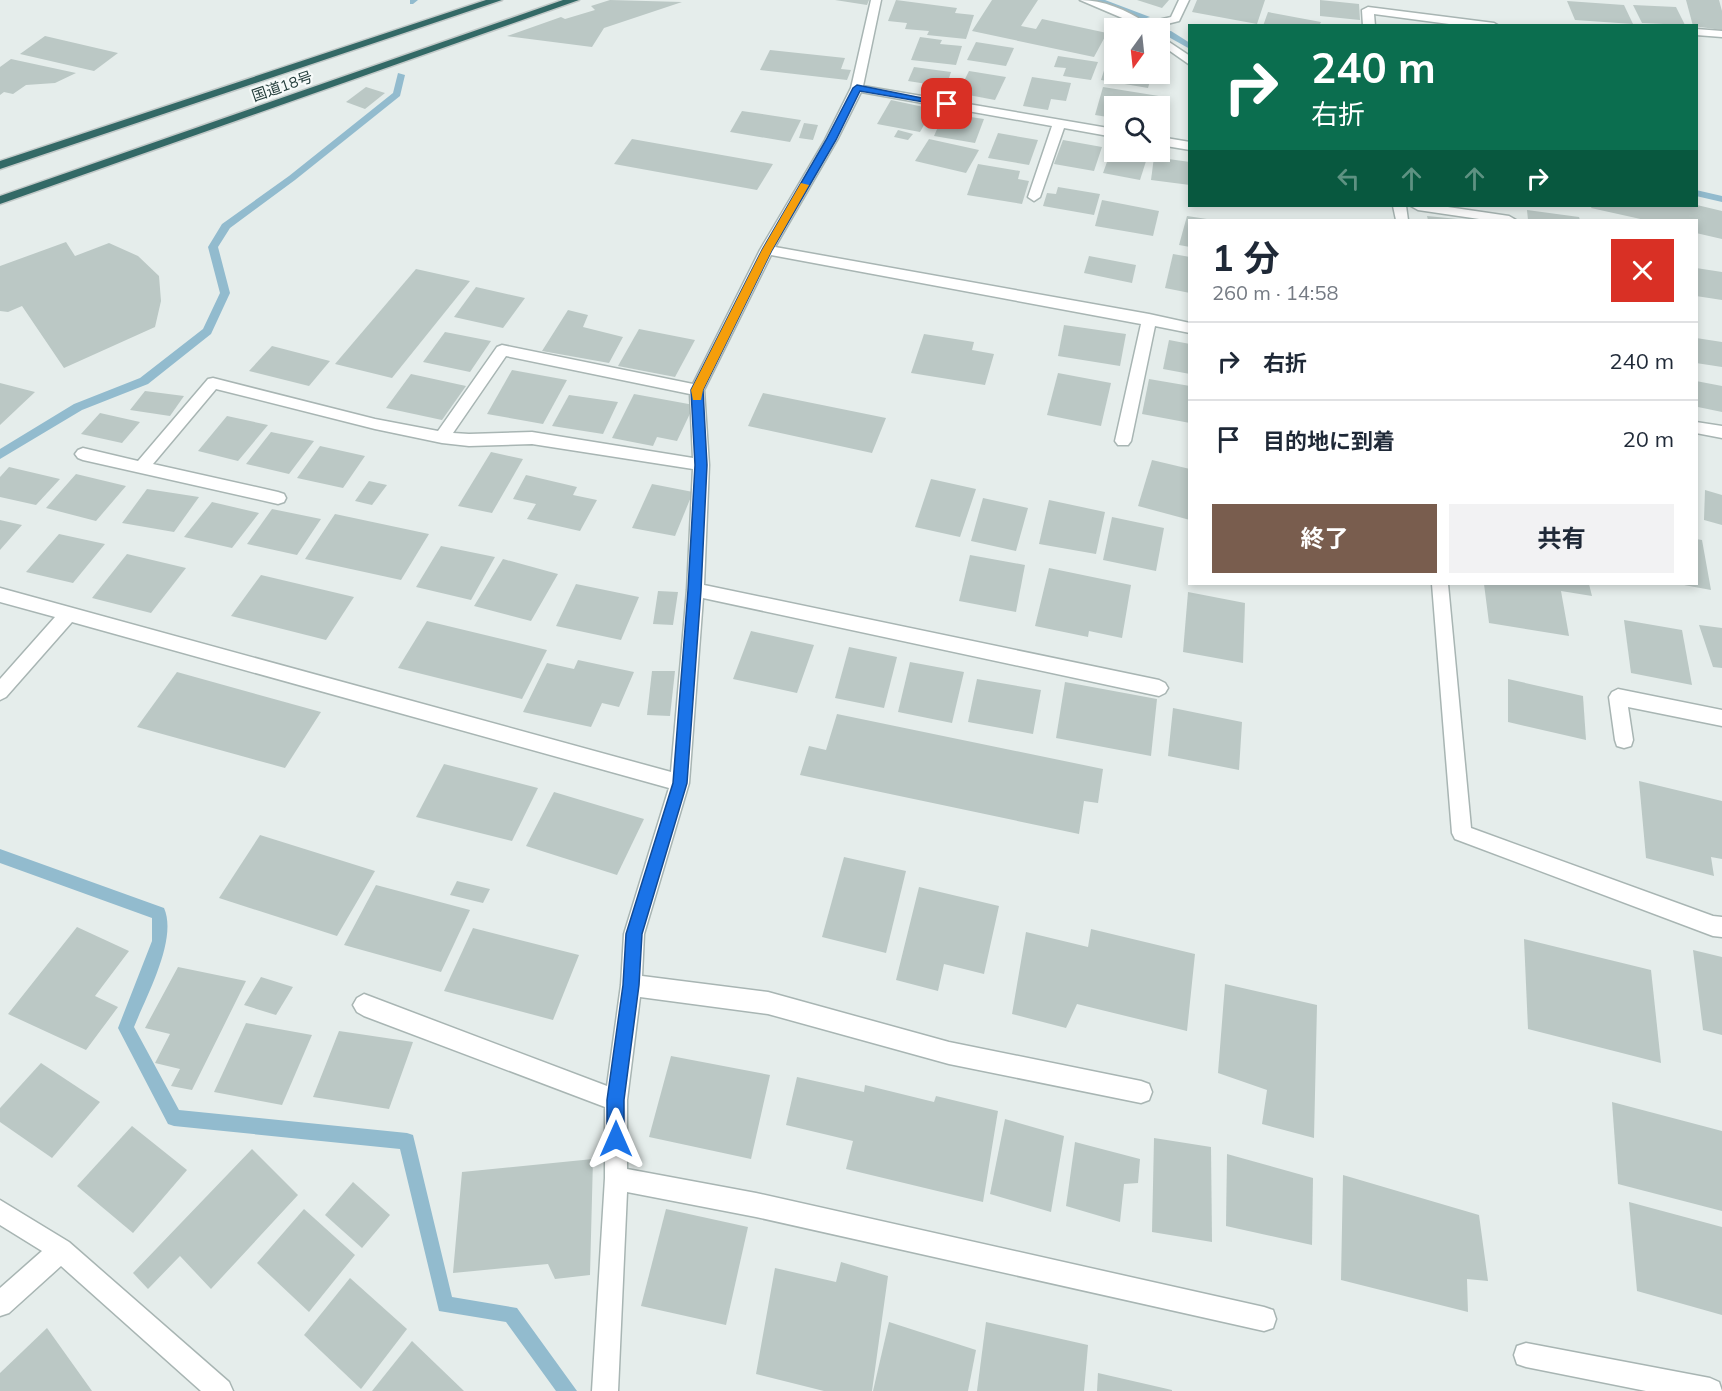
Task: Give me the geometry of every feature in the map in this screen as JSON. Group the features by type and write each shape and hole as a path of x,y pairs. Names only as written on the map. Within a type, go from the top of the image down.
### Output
{"highway":[{"name":"国道18号","path":"0,165 497,0"},
{"name":"国道18号","path":"0,200 574,0"}],"street":[{"path":"605,1391 616,1178 616,1100 631,985 634,934 680,783 695,590 701,465 697,390 767,250 831,140 857,88 876,0"},
{"path":"1085,0 1131,18"},
{"path":"1170,21 1176,19 1184,0"},
{"path":"1369,24 1368,10 1478,24"},
{"path":"1698,32 1722,34"},
{"path":"1170,47 1188,60"},
{"path":"857,88 1104,131"},
{"path":"1034,197 1059,124"},
{"path":"1170,143 1188,146"},
{"path":"1424,207 1502,219"},
{"path":"767,250 1188,328"},
{"path":"1123,441 1149,319"},
{"path":"442,437 502,350 697,390"},
{"path":"141,467 213,384 375,424 442,437 469,440 532,438 701,465"},
{"path":"1698,428 1722,432"},
{"path":"83,454 278,498"},
{"path":"1440,585 1462,833 1713,926 1722,927"},
{"path":"695,590 1159,688"},
{"path":"0,596 680,783"},
{"path":"0,692 68,615"},
{"path":"1624,740 1618,697 1722,718"},
{"path":"631,985 768,1003 949,1053 1141,1092"},
{"path":"364,1005 616,1100"},
{"path":"616,1178 756,1205 1264,1319"},
{"path":"0,1212 61,1250 220,1391"},
{"path":"0,1304 61,1250"},
{"path":"1526,1355 1710,1391"}],"building":[{"path":"610,0 682,2 604,28 592,47 507,36 561,17 565,19 595,10 591,6"},
{"path":"835,0 869,0 867,5"},
{"path":"896,0 957,8 955,13 974,15 966,39 927,35 929,31 905,29 907,23 888,21"},
{"path":"992,0 1038,0 1021,26 1036,29 1042,19 1104,32 1104,39 1094,57 972,31"},
{"path":"1137,0 1169,0 1162,8"},
{"path":"1197,0 1265,0 1257,24 1192,12"},
{"path":"1320,0 1359,4 1360,20 1320,16"},
{"path":"1686,0 1719,0 1722,11 1722,30 1692,24"},
{"path":"1567,1 1624,5 1633,24 1575,20"},
{"path":"1633,5 1676,7 1684,24 1664,24 1642,23"},
{"path":"1268,12 1321,22 1320,24 1264,24"},
{"path":"45,36 118,53 94,71 20,54"},
{"path":"920,37 942,40 940,44 962,46 956,65 911,60"},
{"path":"976,42 1014,48 1006,66 967,60"},
{"path":"770,50 845,58 841,69 851,70 847,80 760,70"},
{"path":"1058,56 1098,62 1091,80 1063,76 1066,68 1054,67"},
{"path":"11,59 76,73 55,83 26,85 13,94 4,92 0,95 0,67"},
{"path":"914,67 951,72 946,87 908,81"},
{"path":"969,71 1006,77 995,100 958,93"},
{"path":"1032,77 1071,83 1066,101 1051,99 1048,110 1023,106"},
{"path":"1124,84 1149,84 1148,88"},
{"path":"366,87 385,93 365,109 346,102"},
{"path":"1103,87 1159,96 1104,96 1104,116 1095,115"},
{"path":"891,100 933,109 920,132 877,124"},
{"path":"742,111 801,120 790,142 730,132"},
{"path":"944,113 984,119 975,143 934,136"},
{"path":"804,123 818,125 813,140 799,138"},
{"path":"898,130 913,134 908,140 894,137"},
{"path":"998,133 1038,140 1029,165 988,158"},
{"path":"632,139 773,164 757,190 614,164"},
{"path":"929,139 979,150 966,173 915,161"},
{"path":"1063,140 1102,147 1094,171 1054,164"},
{"path":"1170,159 1188,162 1188,185 1151,180 1153,162 1170,162"},
{"path":"1107,162 1146,162 1140,180 1103,173"},
{"path":"978,164 1020,171 1018,179 1029,181 1022,204 967,195"},
{"path":"1058,187 1100,194 1094,215 1043,206 1047,193 1056,194"},
{"path":"1102,200 1159,211 1153,236 1095,226"},
{"path":"1698,205 1722,211 1722,239 1698,233 1698,219 1640,219 1591,208"},
{"path":"1527,210 1579,217 1580,219 1528,219"},
{"path":"1187,216 1207,219 1188,219 1188,247 1179,245"},
{"path":"1427,216 1458,219 1428,219"},
{"path":"66,242 75,256 109,243 138,256 159,276 161,301 155,327 64,368 22,306 8,312 0,311 0,266"},
{"path":"1173,254 1188,257 1188,293 1165,288"},
{"path":"1089,256 1136,265 1132,283 1084,273"},
{"path":"1698,268 1722,272 1722,300 1698,296"},
{"path":"416,269 470,281 392,378 335,364"},
{"path":"476,287 525,298 503,328 454,317"},
{"path":"568,310 588,315 583,327 623,337 609,363 542,351"},
{"path":"1064,325 1126,334 1120,366 1058,356"},
{"path":"639,329 695,340 675,377 618,366"},
{"path":"445,332 491,341 470,372 423,362"},
{"path":"924,334 974,342 972,350 994,354 985,385 911,373"},
{"path":"1698,338 1722,342 1722,367 1698,363"},
{"path":"1169,340 1188,344 1188,374 1163,369"},
{"path":"272,346 330,361 309,386 249,371"},
{"path":"512,370 567,380 543,424 487,414"},
{"path":"1058,373 1111,383 1101,426 1047,415"},
{"path":"411,374 466,386 442,420 386,408"},
{"path":"1149,379 1188,386 1188,423 1142,414"},
{"path":"1698,381 1722,386 1722,412 1698,407"},
{"path":"0,383 35,392 0,425"},
{"path":"145,391 184,396 170,416 130,410"},
{"path":"763,393 886,418 872,453 748,426"},
{"path":"634,394 694,405 677,441 657,437 653,446 612,438"},
{"path":"569,395 618,402 603,434 552,426"},
{"path":"100,413 140,422 122,443 81,434"},
{"path":"227,416 268,425 238,461 198,451"},
{"path":"271,432 314,441 289,474 246,464"},
{"path":"320,446 365,456 343,488 297,478"},
{"path":"491,452 523,459 492,513 458,506"},
{"path":"1152,460 1188,469 1188,519 1138,506"},
{"path":"9,467 60,479 36,505 0,497 0,477"},
{"path":"76,474 126,486 96,521 46,508"},
{"path":"526,475 577,487 573,495 597,500 580,531 527,519 536,504 513,499"},
{"path":"931,479 976,489 960,537 915,527"},
{"path":"369,481 387,485 372,505 355,501"},
{"path":"652,484 693,492 675,536 632,528"},
{"path":"147,489 199,497 174,532 122,523"},
{"path":"1705,490 1722,495 1722,525 1704,520"},
{"path":"983,498 1028,508 1016,551 971,541"},
{"path":"1049,500 1105,512 1096,554 1039,544"},
{"path":"212,502 259,513 232,548 184,537"},
{"path":"272,509 321,519 297,555 247,544"},
{"path":"335,514 429,534 401,580 305,559"},
{"path":"1112,517 1164,528 1156,571 1103,560"},
{"path":"0,520 22,525 0,550"},
{"path":"59,534 105,544 73,583 26,572"},
{"path":"1698,539 1702,540 1711,590 1684,585 1698,585"},
{"path":"441,546 495,557 471,600 416,587"},
{"path":"127,554 186,568 151,613 92,598"},
{"path":"970,555 1025,565 1016,612 959,601"},
{"path":"503,559 558,574 531,621 474,606"},
{"path":"1049,568 1131,585 1122,638 1089,631 1088,637 1035,626"},
{"path":"261,575 354,597 326,640 231,616"},
{"path":"576,584 639,597 621,640 556,626"},
{"path":"1484,585 1589,585 1592,596 1561,591 1569,636 1489,623"},
{"path":"658,591 678,592 673,625 653,624"},
{"path":"1188,592 1245,603 1243,663 1183,652"},
{"path":"1624,620 1682,630 1692,685 1631,673"},
{"path":"427,621 547,650 522,699 398,668"},
{"path":"1699,625 1722,628 1722,668 1713,667"},
{"path":"751,631 814,645 797,693 733,679"},
{"path":"849,647 897,657 884,708 835,698"},
{"path":"578,660 634,672 619,707 602,703 591,727 523,712 547,663 574,669"},
{"path":"910,662 964,672 952,723 898,712"},
{"path":"652,671 675,671 670,716 647,715"},
{"path":"177,672 321,712 285,768 137,727"},
{"path":"977,679 1041,690 1033,734 968,722"},
{"path":"1508,679 1583,696 1586,740 1508,722"},
{"path":"1065,682 1157,699 1151,756 1056,738"},
{"path":"1173,708 1242,722 1239,770 1168,756"},
{"path":"837,714 1103,769 1098,803 1084,801 1079,834 800,775 809,746 826,750"},
{"path":"444,764 538,788 512,841 416,817"},
{"path":"1639,781 1722,801 1722,859 1711,857 1714,876 1646,858"},
{"path":"554,792 644,819 617,875 526,846"},
{"path":"260,835 375,871 337,936 219,898"},
{"path":"844,857 906,871 886,953 822,937"},
{"path":"457,881 490,889 483,903 450,895"},
{"path":"376,885 470,910 441,972 344,945"},
{"path":"919,887 999,906 984,974 944,964 938,991 896,980"},
{"path":"77,927 129,951 95,996 118,1007 86,1050 8,1014"},
{"path":"473,928 579,955 553,1020 444,991"},
{"path":"1091,929 1195,954 1187,1031 1077,1004 1066,1028 1012,1014 1026,932 1088,947"},
{"path":"1524,939 1651,970 1661,1063 1528,1029"},
{"path":"1693,950 1722,957 1722,1035 1703,1030"},
{"path":"178,967 246,981 192,1090 171,1086 180,1069 155,1063 170,1034 145,1028"},
{"path":"261,977 293,987 276,1015 244,1005"},
{"path":"1225,984 1317,1005 1314,1138 1262,1124 1267,1090 1218,1073"},
{"path":"246,1023 312,1035 282,1105 214,1092"},
{"path":"339,1031 413,1042 389,1109 313,1097"},
{"path":"671,1056 770,1075 751,1159 649,1137"},
{"path":"41,1063 100,1102 52,1158 0,1122 0,1108"},
{"path":"797,1077 864,1092 865,1085 934,1102 936,1096 998,1111 983,1202 846,1169 853,1141 786,1125"},
{"path":"1612,1102 1722,1131 1722,1211 1618,1184"},
{"path":"1005,1119 1064,1136 1051,1212 990,1194"},
{"path":"132,1126 187,1170 133,1233 77,1186"},
{"path":"1154,1138 1211,1147 1212,1242 1152,1232"},
{"path":"1075,1142 1140,1159 1138,1183 1124,1184 1120,1222 1066,1206"},
{"path":"252,1149 298,1195 211,1289 180,1256 148,1289 133,1273"},
{"path":"1227,1154 1313,1178 1312,1245 1226,1226"},
{"path":"593,1159 590,1275 555,1279 548,1264 453,1273 462,1172"},
{"path":"1343,1175 1479,1215 1488,1281 1467,1279 1468,1312 1341,1280"},
{"path":"353,1182 390,1215 362,1248 325,1215"},
{"path":"1629,1202 1722,1227 1722,1315 1637,1291"},
{"path":"304,1209 355,1255 309,1312 257,1263"},
{"path":"666,1209 748,1227 726,1325 641,1306"},
{"path":"841,1262 888,1276 872,1391 824,1391 756,1374 775,1268 836,1282"},
{"path":"350,1278 407,1329 361,1389 304,1335"},
{"path":"889,1322 976,1350 968,1391 873,1391"},
{"path":"986,1322 1088,1345 1084,1391 977,1391"},
{"path":"47,1328 92,1391 0,1391 0,1373"},
{"path":"412,1341 464,1391 372,1391"},
{"path":"1098,1373 1172,1390 1172,1391 1097,1391"}],"waterway":[{"path":"1097,0 1146,17"},
{"path":"1170,34 1188,46"},
{"path":"0,455 78,407 144,381 207,331 225,293 213,247 226,226 292,178 397,94 401,75"},
{"path":"1698,193 1722,199"},
{"path":"0,856 159,913 160,941 126,1028 174,1118 407,1141 445,1305 511,1314 568,1391"}],"slow traffic":[{"path":"697,397 697,390 767,250 804,185"}],"route":[{"path":"616,1139 616,1100 631,985 634,934 680,783 695,590 701,465 697,390 767,250 831,140 857,88 947,104"}]}
